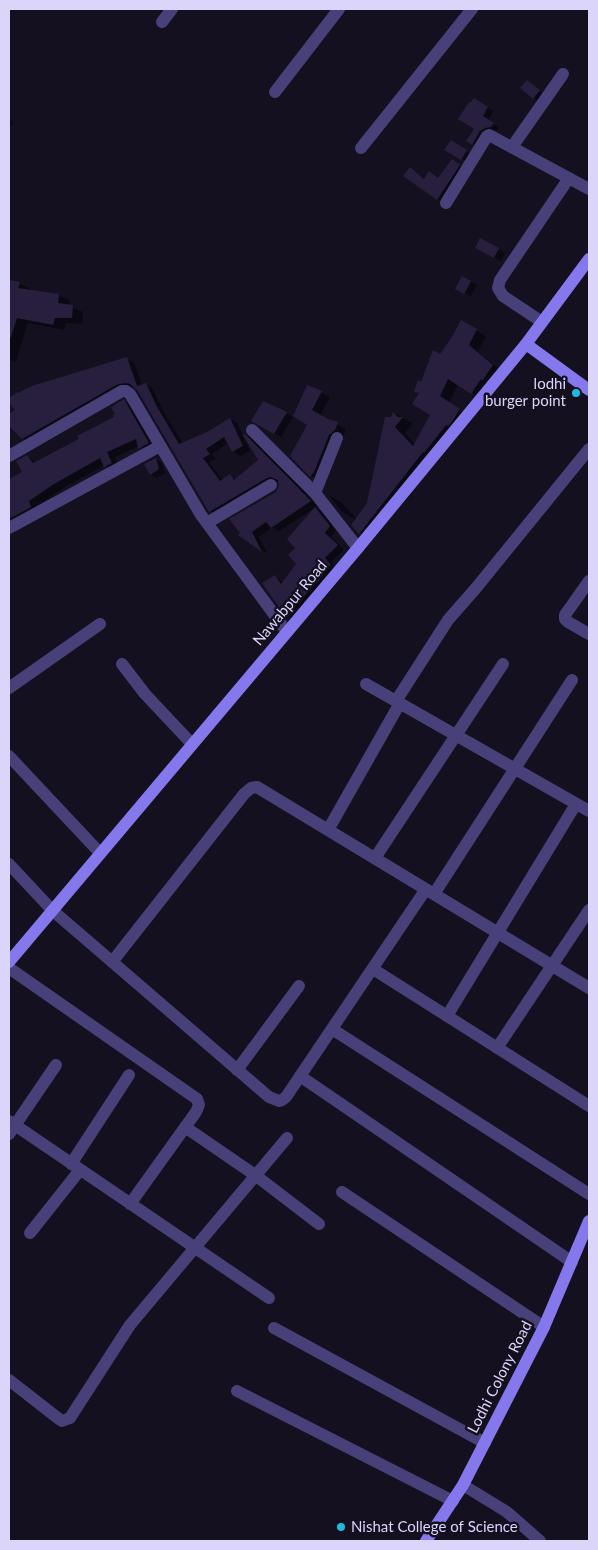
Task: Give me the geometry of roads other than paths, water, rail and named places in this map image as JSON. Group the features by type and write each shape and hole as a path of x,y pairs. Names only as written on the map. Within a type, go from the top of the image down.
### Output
{"street":[{"path":"162,22 172,9"},
{"path":"274,92 339,9"},
{"path":"361,148 472,9"},
{"path":"512,148 563,74"},
{"path":"446,204 487,136 589,189"},
{"path":"542,322 503,296 498,288 500,280 569,178"},
{"name":"Nawabpur Road","path":"10,960 358,548 526,344 589,259"},
{"path":"526,344 589,390"},
{"path":"9,456 122,390 126,391 130,394 207,523 286,632"},
{"path":"252,430 315,493 358,548"},
{"path":"315,493 337,438"},
{"path":"9,528 160,446"},
{"path":"328,830 398,702 448,620 589,449"},
{"path":"207,523 271,485"},
{"path":"589,581 565,615 565,619 568,622 589,634"},
{"path":"9,688 100,624"},
{"path":"122,664 145,694 192,744"},
{"path":"375,858 503,664"},
{"path":"9,864 52,910 269,1097 279,1101 286,1096 373,969 430,892 572,680"},
{"path":"366,684 589,811"},
{"path":"9,756 100,853"},
{"path":"112,962 244,794 251,788 257,787 589,988"},
{"path":"447,1016 576,804"},
{"path":"497,1048 589,910"},
{"path":"10,960 197,1099 199,1105 196,1112 130,1204"},
{"path":"373,969 589,1106"},
{"path":"237,1070 299,986"},
{"path":"332,1029 589,1194"},
{"path":"56,1065 11,1127 76,1167 269,1298"},
{"path":"30,1233 76,1167 129,1075"},
{"path":"300,1076 572,1262"},
{"path":"185,1127 255,1175 319,1224"},
{"path":"9,1380 62,1421 70,1418 130,1325 286,1138"},
{"path":"342,1192 544,1327"},
{"name":"Lodhi Colony Road","path":"426,1541 463,1485 486,1443 544,1327 589,1221"},
{"path":"274,1328 486,1443"},
{"path":"237,1391 453,1501"},
{"path":"463,1485 507,1512 540,1541"}],"place":[{"name":"lodhi burger point","path":"576,393"},
{"name":"Nishat College of Science","path":"341,1527"}]}
